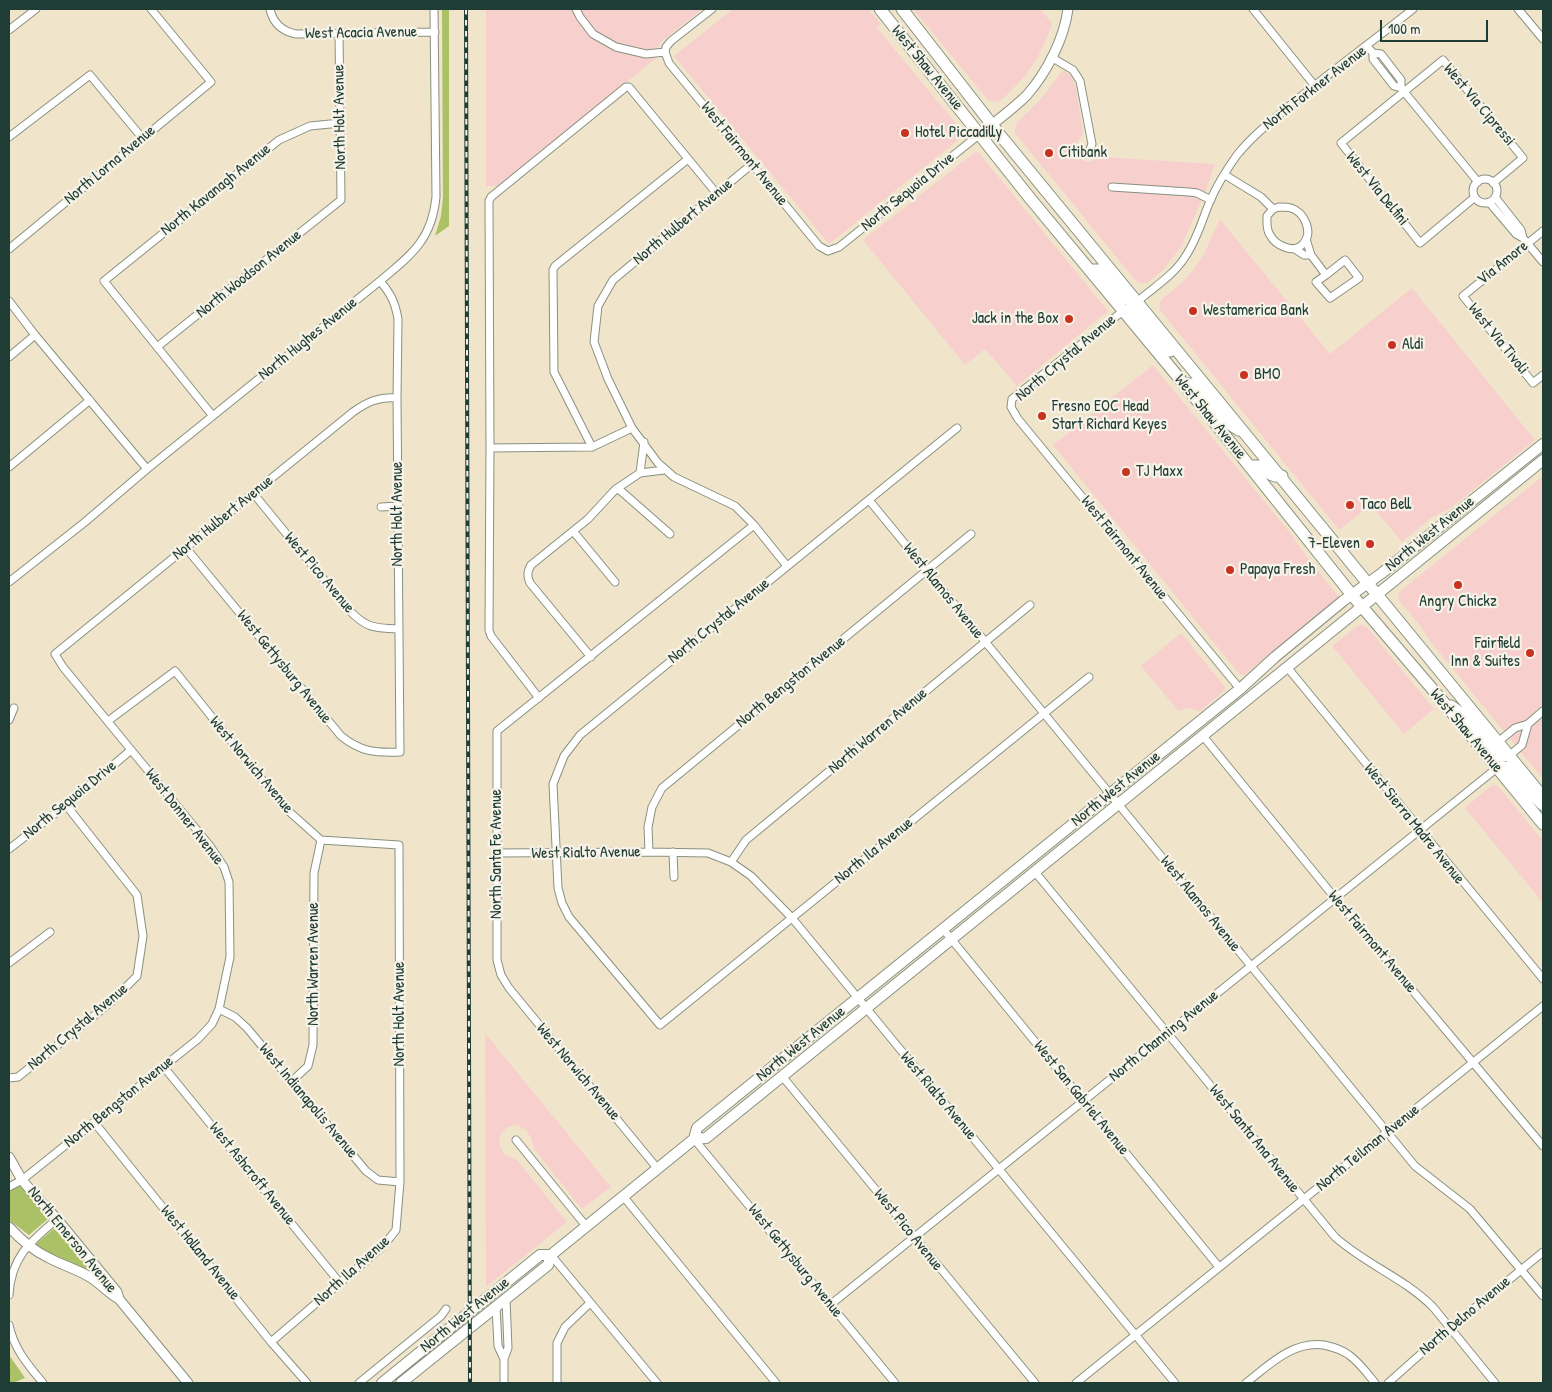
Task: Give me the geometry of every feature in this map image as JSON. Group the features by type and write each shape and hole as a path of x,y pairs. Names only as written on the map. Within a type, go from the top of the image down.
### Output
{"main road":[{"name":"West Shaw Avenue","path":"880,9 1138,301 1543,797"},
{"name":"West Shaw Avenue","path":"902,9 986,129 1029,197 1184,384 1362,607 1440,698 1543,824"},
{"path":"1091,270 1102,270 1126,299 1134,302 1138,301"},
{"path":"1123,311 1134,311 1168,350 1179,352"},
{"path":"1184,384 1194,384 1225,421 1247,434"},
{"name":"North West Avenue","path":"694,1139 697,1128 1110,794 1352,594 1543,444"},
{"path":"1488,506 1488,498 1525,467 1527,457"},
{"name":"North West Avenue","path":"401,1383 548,1265 551,1255 622,1196 694,1139 706,1138 1543,460"},
{"path":"1249,466 1261,466 1274,476 1282,476"},
{"path":"1183,752 1191,738 1236,700 1240,694 1240,688"},
{"path":"1440,698 1469,719 1497,753 1501,756 1510,756"},
{"path":"1497,768 1509,769 1543,806"},
{"name":"North West Avenue","path":"382,1383 540,1255 551,1255"},
{"path":"496,1306 498,1299 514,1284 516,1274"}],"street":[{"path":"9,30 36,9"},
{"name":"North Lorna Avenue","path":"9,249 212,82 151,9"},
{"name":"West Acacia Avenue","path":"270,9 273,19 278,26 287,32 296,34 435,32"},
{"name":"North Hughes Avenue","path":"9,582 85,522 212,415 380,281 415,250 428,230 435,208 434,9"},
{"path":"576,9 592,34 616,47 646,54 665,52 666,47 671,41 712,9"},
{"path":"986,129 1028,93 1036,83 1060,37 1068,9"},
{"path":"1253,9 1315,86"},
{"name":"North Forkner Avenue","path":"1138,301 1169,276 1185,257 1196,237 1211,200 1238,154 1258,133 1413,9"},
{"path":"1518,9 1543,39"},
{"name":"North Holt Avenue","path":"340,33 341,200"},
{"path":"1367,46 1373,53 1373,60 1384,74 1394,86 1402,89 1478,182"},
{"name":"West Fairmont Avenue","path":"665,52 669,63 820,246 828,251"},
{"path":"1373,53 1381,54 1401,80 1402,89"},
{"path":"1051,57 1073,70 1080,81 1092,144 1088,154"},
{"name":"West Via Cipressi","path":"1402,89 1443,60 1523,158 1493,183"},
{"path":"1384,74 1392,68"},
{"path":"9,137 90,76 143,138"},
{"path":"716,194 629,87 626,87 491,197 489,201 489,630 491,636 540,698 754,525"},
{"name":"West Via Delfini","path":"1402,89 1340,143 1420,243 1475,197"},
{"name":"North Kavanagh Avenue","path":"157,347 104,281 279,140 310,126 340,123"},
{"name":"North Sequoia Drive","path":"828,251 839,247 986,129"},
{"path":"592,447 554,372 553,270 555,266 688,159"},
{"name":"North Hulbert Avenue","path":"632,428 608,379 594,342 598,306 613,280 752,164"},
{"path":"1225,175 1261,197 1273,209"},
{"path":"1487,180 1493,183 1496,190 1492,199 1481,202 1475,197 1473,191 1475,184 1487,180"},
{"path":"1112,188 1197,193 1211,200"},
{"path":"1492,199 1516,234 1525,241 1543,262"},
{"name":"North Woodson Avenue","path":"157,347 341,200"},
{"path":"1295,249 1303,244 1306,239 1308,229 1306,223 1298,211 1291,208 1279,207 1273,209 1266,216 1270,235 1279,245 1285,248 1295,249 1304,255 1311,255"},
{"name":"Via Amore","path":"1464,296 1525,241 1543,230"},
{"path":"1306,239 1311,255 1326,274"},
{"path":"1345,260 1359,278 1330,298 1316,282 1326,274 1345,260"},
{"name":"North Holt Avenue","path":"380,281 391,294 398,319 400,752"},
{"name":"West Via Tivoli","path":"1464,296 1533,383 1543,375"},
{"path":"9,301 147,469"},
{"name":"North Crystal Avenue","path":"1011,407 1012,399 1123,311"},
{"path":"9,357 35,335"},
{"path":"157,347 212,415"},
{"name":"North Hulbert Avenue","path":"55,654 358,408 379,399 397,398"},
{"path":"9,467 90,400"},
{"name":"West Fairmont Avenue","path":"1011,407 1018,419 1240,688"},
{"path":"490,448 592,447 632,428 664,470 674,477 735,506 754,525 787,566"},
{"name":"North Crystal Avenue","path":"557,854 553,784 564,756 580,735 957,428"},
{"path":"640,473 644,442"},
{"path":"591,657 530,583 528,571 531,565 588,519 613,492 640,473 664,470"},
{"path":"616,490 621,491 670,534"},
{"name":"West Pico Avenue","path":"253,494 358,620 377,629 399,629"},
{"name":"West Alamos Avenue","path":"869,500 1415,1166 1470,1209 1543,1296"},
{"path":"381,508 399,506"},
{"path":"574,531 615,582"},
{"name":"North Bengston Avenue","path":"649,852 648,827 652,807 662,788 972,534"},
{"name":"West Gettysburg Avenue","path":"186,548 340,736 352,745 364,750 381,753 400,752"},
{"name":"North Warren Avenue","path":"732,862 746,840 1030,605"},
{"name":"West Donner Avenue","path":"55,654 63,668 210,846 227,874 230,890 230,957 220,1009"},
{"name":"West Sierra Madre Avenue","path":"1287,667 1543,980"},
{"name":"West Norwich Avenue","path":"108,721 175,671 284,807 321,840"},
{"name":"North Ila Avenue","path":"557,854 558,888 562,903 569,917 660,1024 1089,676"},
{"name":"North Santa Fe Avenue","path":"501,975 497,960 497,731 540,698"},
{"path":"9,720 14,708"},
{"path":"1498,742 1515,728 1528,724 1543,711"},
{"path":"1510,756 1522,746 1528,724"},
{"name":"West Fairmont Avenue","path":"1203,736 1335,898 1543,1146"},
{"name":"North Sequoia Drive","path":"9,848 66,805 132,750"},
{"name":"North Channing Avenue","path":"830,1305 1497,768"},
{"name":"North Crystal Avenue","path":"9,1078 18,1077 111,1002 137,976 143,936 137,896 66,805"},
{"name":"North Holt Avenue","path":"321,840 399,845 400,1182"},
{"name":"North Warren Avenue","path":"291,1082 308,1066 313,1045 314,873 321,840"},
{"path":"673,852 674,877"},
{"name":"West Rialto Avenue","path":"498,853 708,853 732,862 751,876 792,918 1175,1383"},
{"name":"West Santa Ana Avenue","path":"1035,872 1328,1230 1342,1243 1417,1292 1433,1307 1495,1383"},
{"name":"West San Gabriel Avenue","path":"943,928 1219,1267"},
{"path":"9,962 50,932"},
{"name":"West Norwich Avenue","path":"501,975 509,988 657,1168"},
{"name":"North Teilman Avenue","path":"1076,1383 1543,1006"},
{"name":"North Bengston Avenue","path":"9,1187 22,1180 198,1039 212,1024 220,1009"},
{"name":"West Indianapolis Avenue","path":"220,1009 241,1022 370,1175 382,1181 400,1182"},
{"name":"West Ashcroft Avenue","path":"163,1066 340,1283"},
{"name":"West Pico Avenue","path":"782,1076 1035,1383"},
{"name":"West Holland Avenue","path":"94,1122 271,1342 307,1383"},
{"name":"West Gettysburg Avenue","path":"694,1139 895,1383"},
{"path":"516,1140 586,1226"},
{"name":"North Emerson Avenue","path":"9,1157 32,1193 57,1218 117,1292 119,1299 188,1383"},
{"name":"North Ila Avenue","path":"271,1342 384,1246 396,1230 400,1182"},
{"path":"622,1196 776,1383"},
{"path":"9,1295 10,1279 21,1253 57,1218"},
{"name":"North Emerson Avenue","path":"9,1227 28,1245 48,1258 87,1275 119,1299"},
{"name":"North Delno Avenue","path":"1388,1383 1450,1328 1543,1252"},
{"path":"551,1255 657,1383"},
{"path":"504,1383 504,1359 508,1348 506,1299"},
{"path":"557,1383 557,1343 565,1327 590,1303"},
{"path":"496,1306 498,1346 504,1359"},
{"path":"359,1383 441,1316 446,1309"},
{"path":"9,1325 23,1360 43,1383"},
{"path":"1246,1383 1284,1354 1300,1346 1318,1345 1333,1347 1350,1355 1362,1366 1375,1383"}],"shaded area":[{"path":"486,9 702,9 661,42 656,50 655,59 500,186 486,186"},
{"path":"733,9 868,9 881,24 877,28 963,132 962,137 829,244 674,56"},
{"path":"913,9 1040,9 1052,25 1038,57 1025,76 1000,101 994,102 988,100"},
{"path":"1062,71 1071,76 1076,87 1083,132 1076,145 1075,152 1081,160 1090,162 1100,153 1103,157 1215,164 1205,193 1181,247 1164,269 1147,283 1140,283 1135,280 1015,133 1017,123 1042,98"},
{"path":"975,152 979,153 1108,311 1017,386 985,349 965,365 863,240"},
{"path":"1220,219 1330,354 1412,288 1535,440 1452,507 1431,518 1402,542 1371,505 1339,530 1160,310 1159,303 1162,299 1185,280 1202,258"},
{"path":"1153,365 1291,534 1338,596 1337,599 1244,675 1240,675 1053,445"},
{"path":"1543,476 1543,779 1398,599 1399,592"},
{"path":"1357,626 1367,627 1434,709 1404,734 1332,646"},
{"path":"1181,633 1225,687 1224,691 1200,711 1188,708 1178,711 1141,666"},
{"path":"1492,785 1498,786 1543,841 1543,903 1465,808"},
{"path":"485,1033 611,1187 582,1209 534,1149 531,1138 526,1130 517,1125 507,1127 500,1136 499,1142 503,1153 518,1161 567,1222 486,1287"}],"green space":[{"path":"442,9 449,9 449,226 435,236 441,216 443,198"},
{"path":"19,1185 47,1213 49,1218 29,1235 9,1220 9,1189"},
{"path":"53,1229 95,1270 91,1274 35,1245"},
{"path":"9,1355 25,1378 13,1383 9,1383"}],"railway":[{"path":"466,9 470,1383"}],"place":[{"name":"Hotel Piccadilly","path":"905,133"},
{"name":"Citibank","path":"1049,153"},
{"name":"Westamerica Bank","path":"1193,311"},
{"name":"Jack in the Box","path":"1069,319"},
{"name":"Aldi","path":"1392,345"},
{"name":"BMO","path":"1244,375"},
{"name":"Fresno EOC Head Start Richard Keyes","path":"1042,416"},
{"name":"TJ Maxx","path":"1126,472"},
{"name":"Taco Bell","path":"1350,505"},
{"name":"7-Eleven","path":"1370,544"},
{"name":"Papaya Fresh","path":"1230,570"},
{"name":"Angry Chickz","path":"1458,585"},
{"name":"Fairfield Inn & Suites","path":"1530,653"}]}
